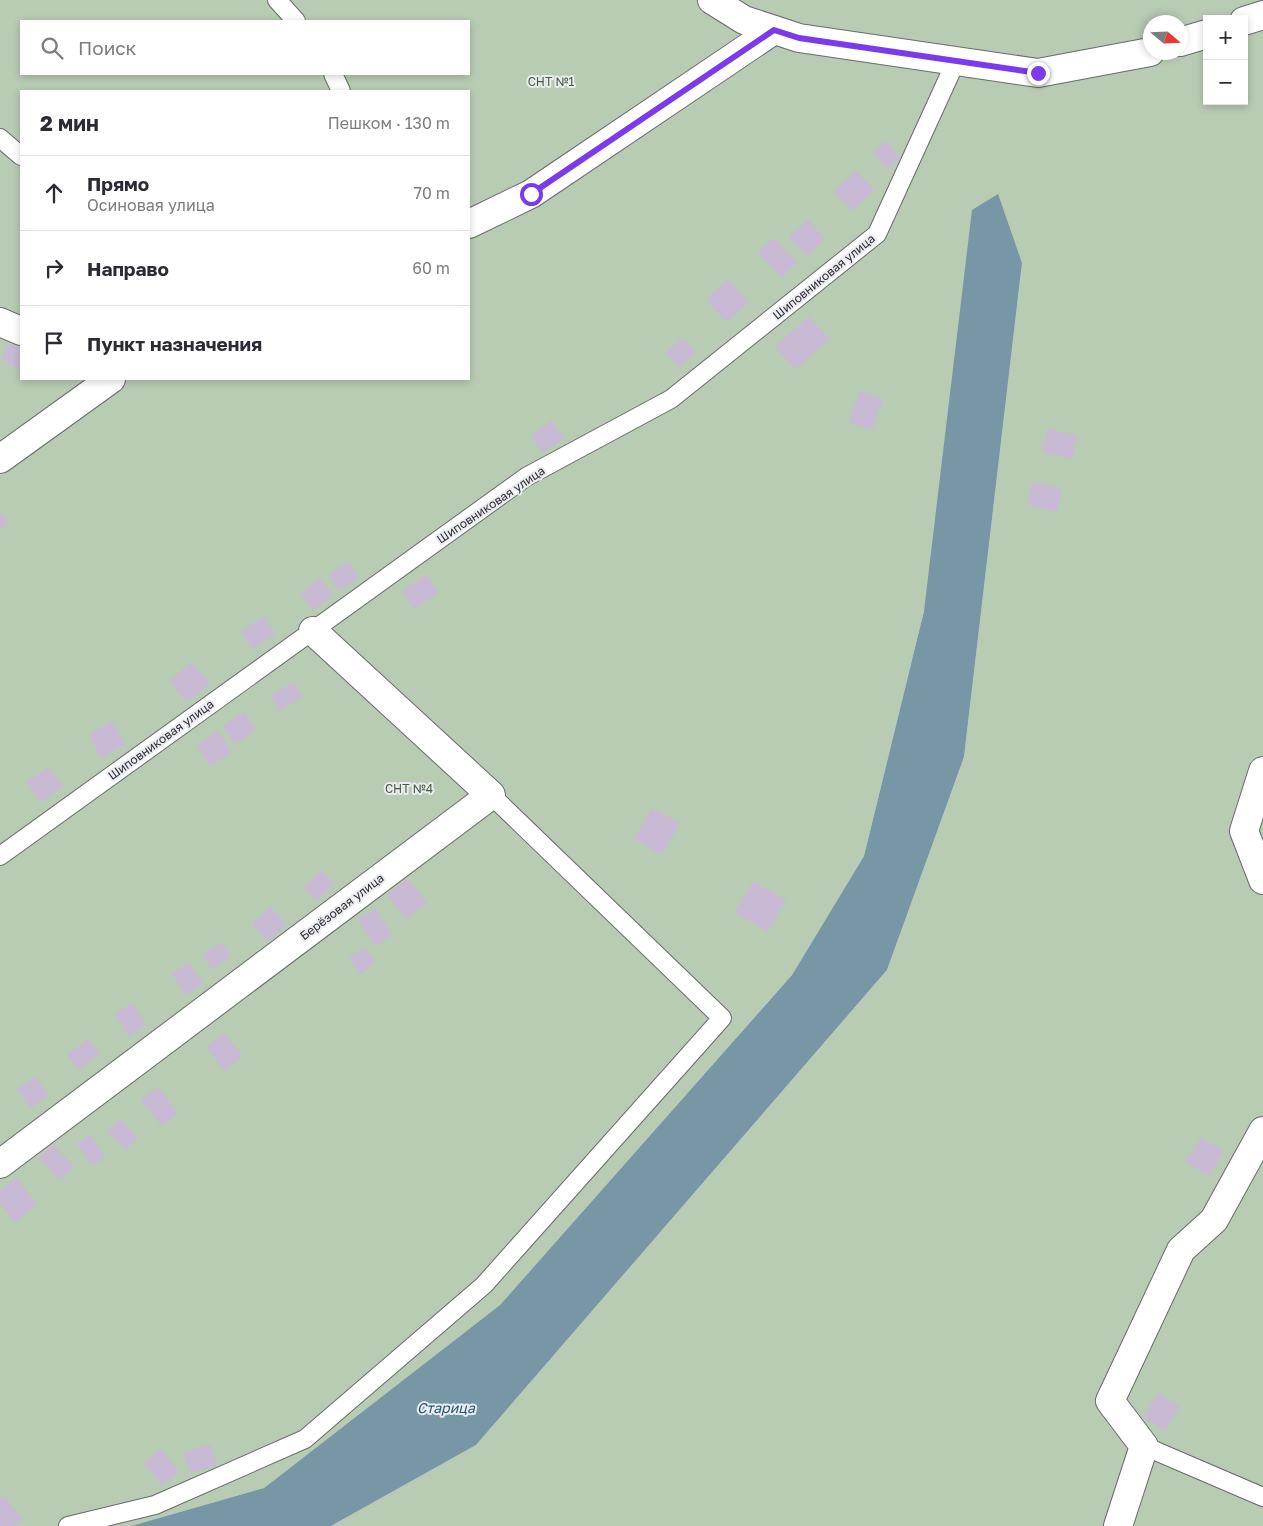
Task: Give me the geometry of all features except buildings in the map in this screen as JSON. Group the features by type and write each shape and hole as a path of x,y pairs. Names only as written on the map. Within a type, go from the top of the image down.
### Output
{"street":[{"path":"712,0 744,20 799,38 1038,73 1143,53"},
{"path":"1248,20 1263,15"},
{"path":"470,224 531,194 774,30"},
{"path":"1188,40 1203,35"},
{"path":"0,322 20,332"},
{"path":"0,459 110,380"},
{"path":"313,631 491,795"},
{"path":"1263,771 1244,831 1263,880"},
{"name":"Берёзовая улица","path":"0,1164 491,795"},
{"path":"1118,1526 1144,1446 1110,1401 1181,1250 1214,1220 1263,1130"}],"lane":[{"path":"277,0 295,20"},
{"name":"Шиповниковая улица","path":"0,856 526,477 671,399 877,234 956,61"},
{"path":"333,75 341,90"},
{"path":"0,138 20,155"},
{"path":"68,1526 155,1505 305,1439 484,1285 722,1018 491,795"},
{"path":"1144,1446 1263,1497"}],"green space":[{"name":"СНТ №4","path":"0,0 1263,0 1263,1526 331,1526 476,1445 887,970 964,757 1022,263 924,611 864,856 792,975 500,1305 264,1488 131,1526 0,1526"}],"water":[{"name":"Старица","path":"998,194 1022,263 964,757 887,970 476,1445 331,1526 131,1526 264,1488 500,1305 792,975 864,856 924,611 972,210"}],"route":[{"path":"531,194 774,30 799,38 1038,73"}],"park label":[{"name":"СНТ №1","path":"551,82"}]}
